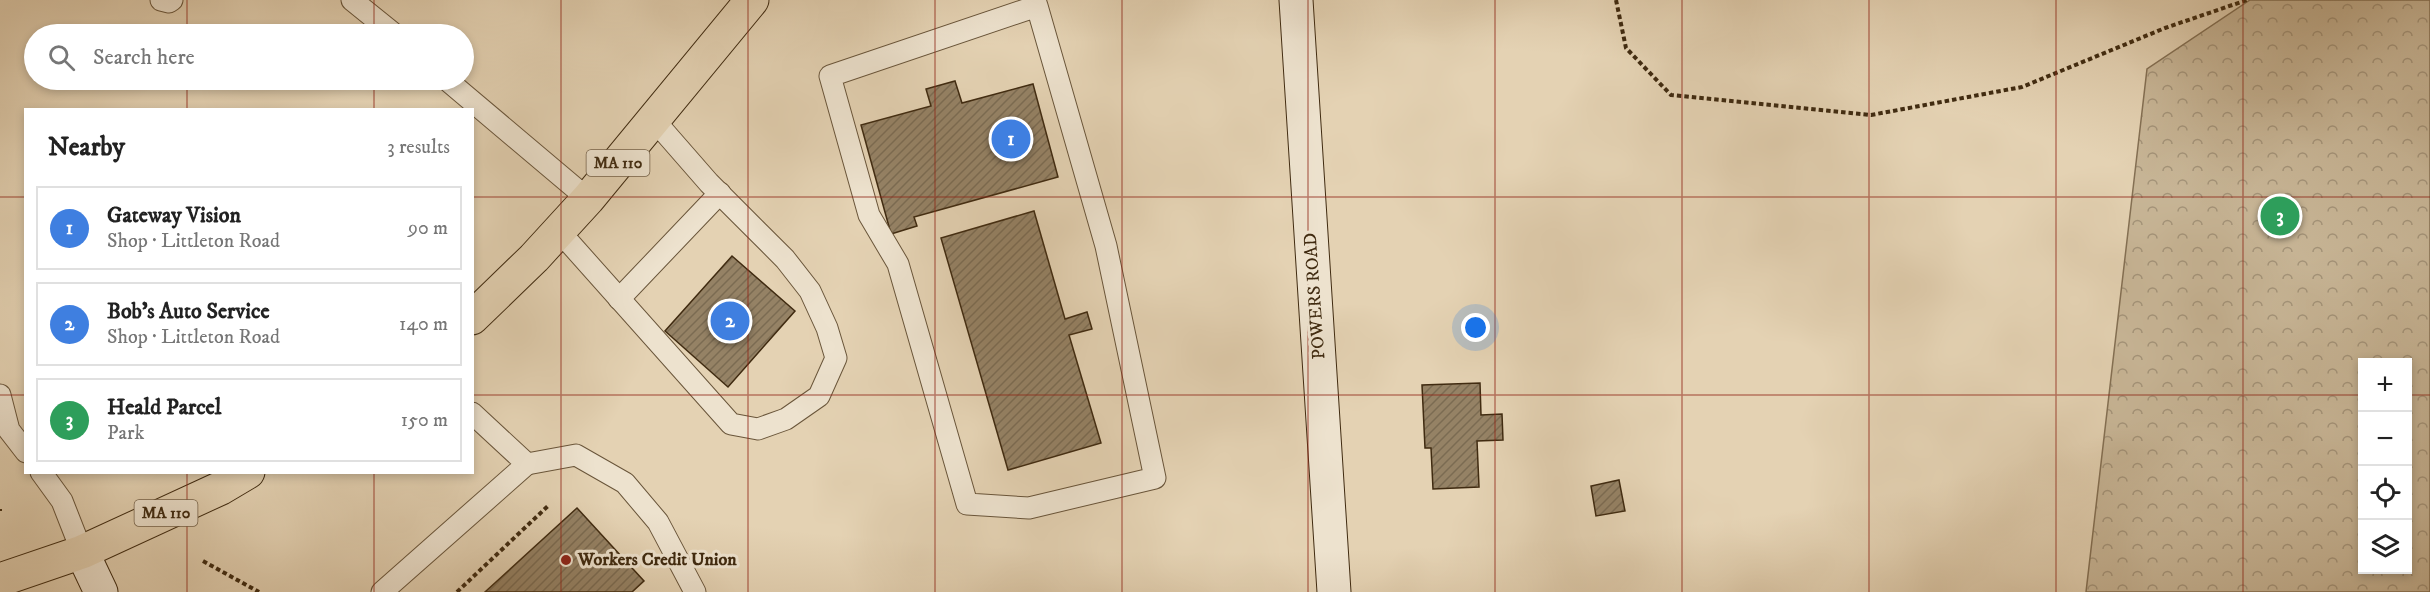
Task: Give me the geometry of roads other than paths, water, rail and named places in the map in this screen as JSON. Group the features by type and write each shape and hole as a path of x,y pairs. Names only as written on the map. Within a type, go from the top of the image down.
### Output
{"main road":[{"name":"MA 110","path":"474,316 534,258 588,199 753,0"},
{"name":"POWERS ROAD","path":"1296,0 1334,592"},
{"name":"MA 110","path":"0,580 82,552 221,488 245,474"},
{"path":"82,552 101,592"}],"lane":[{"path":"161,0 170,2 172,0"},
{"path":"352,0 382,24"},
{"path":"1036,3 1106,246 1155,478 1029,508 967,504 898,264 869,215 830,75 1036,3"},
{"path":"459,90 588,199"},
{"path":"559,231 731,424 758,429 786,419 819,396 836,358 827,328 810,291 785,260 654,120"},
{"path":"619,299 720,193"},
{"path":"0,395 4,431 24,450"},
{"path":"474,415 527,464"},
{"path":"382,592 527,464 576,455 625,483 658,522 695,592"},
{"path":"42,474 62,501 82,552"}],"place":[{"name":"Gateway Vision","path":"1011,139"},
{"name":"Heald Parcel","path":"2280,216"},
{"name":"Bob's Auto Service","path":"730,321"},
{"name":"Workers Credit Union","path":"566,560"}]}
